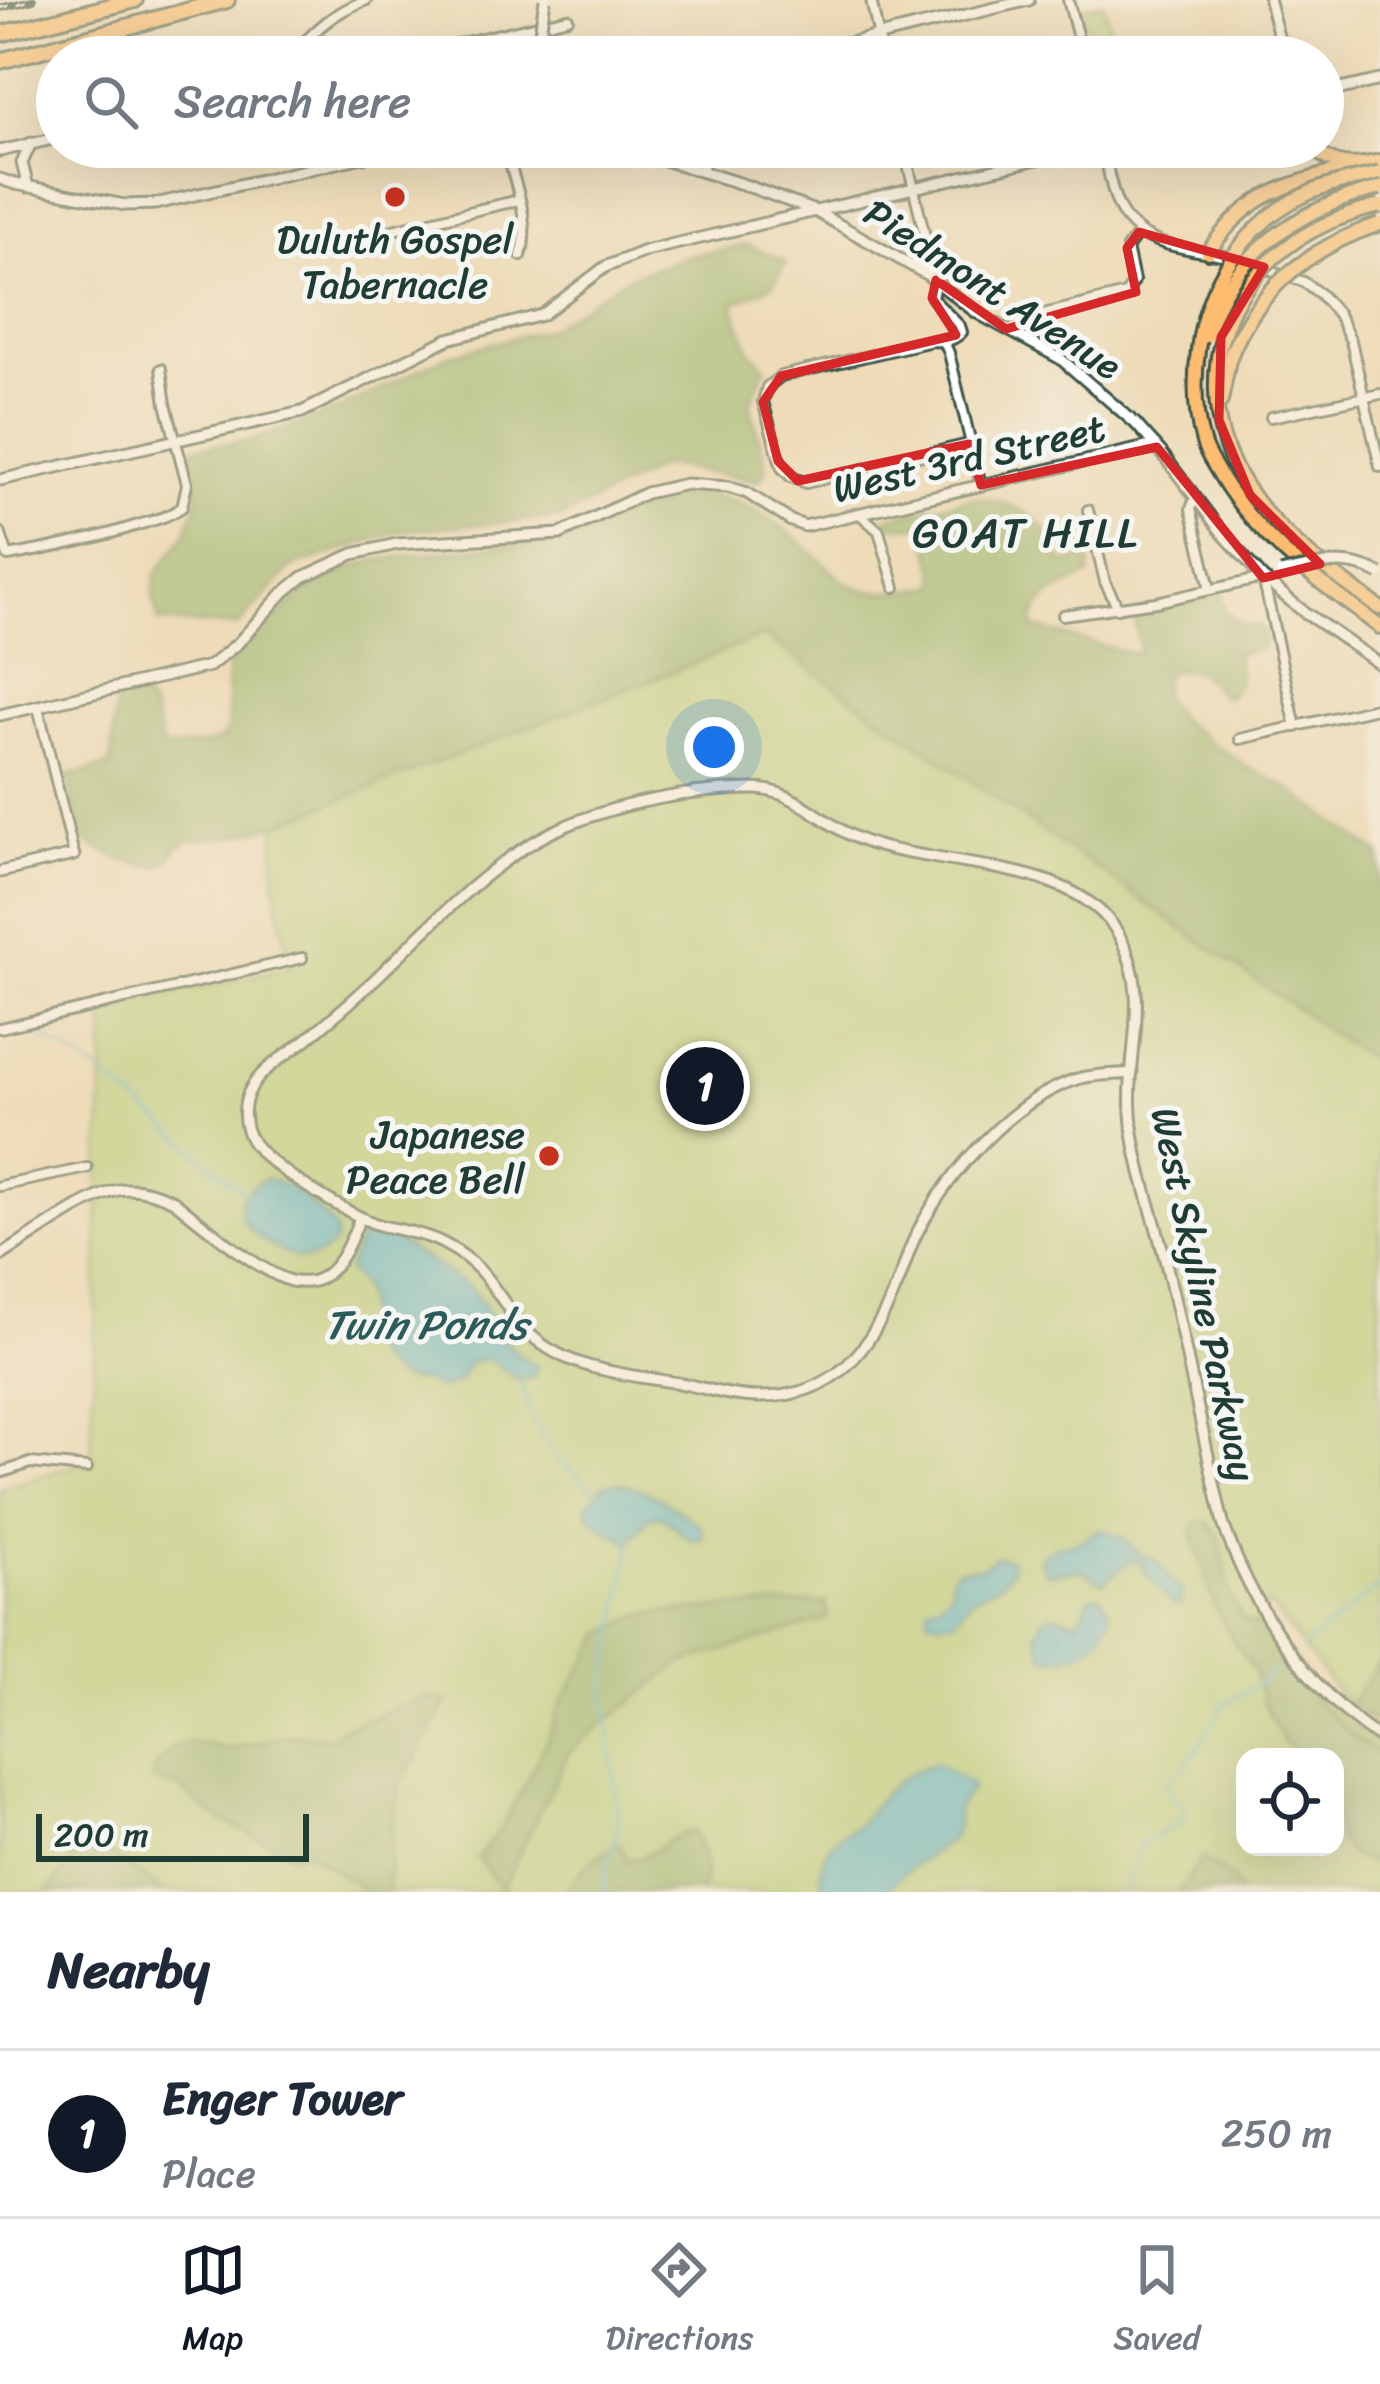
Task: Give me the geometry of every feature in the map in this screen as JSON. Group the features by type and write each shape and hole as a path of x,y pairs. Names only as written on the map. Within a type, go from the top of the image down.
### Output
{"highway":[{"path":"0,34 135,0"},
{"path":"93,36 227,0"},
{"path":"0,61 36,51"},
{"path":"1208,252 1226,225 1272,190 1380,161"},
{"path":"1344,164 1352,167"},
{"path":"1380,173 1302,195 1263,222 1235,253 1205,312 1219,420 1237,475 1293,542 1380,608"},
{"path":"1212,354 1219,302 1256,251 1310,212 1380,188"},
{"path":"1212,354 1239,298 1278,252 1329,221 1380,206"},
{"path":"1380,224 1334,242 1296,265 1195,374 1196,410 1205,449 1244,512 1299,566 1380,627"}],"street":[{"path":"312,36 327,19 367,0"},
{"path":"539,36 544,0"},
{"path":"871,0 879,36"},
{"path":"887,36 1029,0"},
{"path":"1068,0 1077,36"},
{"path":"1269,0 1278,36"},
{"path":"491,36 568,18"},
{"path":"1344,88 1380,80"},
{"path":"0,151 36,142"},
{"path":"28,187 22,163 31,143"},
{"path":"0,181 125,206 155,204 314,168"},
{"path":"511,168 526,235 521,256"},
{"name":"Piedmont Avenue","path":"690,168 814,211 931,277 977,313 1078,371 1155,445 1263,578 1380,664"},
{"path":"703,168 703,172"},
{"path":"909,168 931,262 932,298 962,332 944,343 932,341 781,376 767,387 763,403 778,460 791,477 806,483 969,444"},
{"path":"0,480 284,418 322,405 448,340 542,315 621,259 999,168"},
{"path":"1108,168 1119,209 1139,232 1162,244 1282,272 1304,282 1338,314 1347,332 1380,467"},
{"path":"330,245 519,200"},
{"path":"1009,331 1031,317 1126,294 1134,281 1127,248 1139,232"},
{"path":"944,343 981,485"},
{"path":"0,532 8,556 63,547 173,514 182,507 188,489 161,369"},
{"path":"1270,417 1380,394"},
{"name":"West 3rd Street","path":"0,716 210,666 303,577 353,554 397,544 560,534 646,493 686,484 747,493 805,526 1155,445"},
{"path":"1195,498 1191,509 1210,590"},
{"path":"1088,510 1105,582 1118,608"},
{"path":"861,515 878,532 896,587"},
{"path":"1063,615 1118,608 1340,561 1380,574"},
{"path":"1263,578 1296,727"},
{"path":"1240,739 1380,706"},
{"path":"0,872 74,855 38,707"},
{"name":"West Skyline Parkway","path":"360,1218 254,1145 244,1118 249,1091 268,1069 349,1004 507,859 554,830 619,805 757,788 797,800 856,839 1070,890 1118,932 1134,971 1138,1020 1130,1113 1231,1549 1259,1605 1296,1657 1380,1738"},
{"path":"0,1028 302,958"},
{"path":"0,1256 88,1203 116,1190 134,1189 174,1202 276,1275 296,1283 320,1279 341,1258 360,1218 427,1236 462,1254 485,1272 525,1330 562,1357 752,1398 785,1395 819,1386 854,1361 875,1332 915,1234 981,1144 1020,1111 1079,1078 1132,1073"},
{"path":"0,1186 87,1168"},
{"path":"0,1473 30,1463 87,1468"}],"highlighted area":[{"path":"1139,232 1264,267 1221,337 1219,420 1250,495 1320,564 1263,578 1157,447 981,485 969,444 798,481 778,461 763,402 781,376 956,335 932,298 936,280 1006,329 1136,292 1127,248"}],"green space":[{"path":"1103,3 1111,32 1090,36 1082,8"},
{"path":"748,245 786,262 772,285 733,304 749,349 766,367 750,403 767,469 759,481 664,465 563,517 400,531 292,567 238,626 159,622 153,596 156,574 185,535 198,500 190,448 250,441 340,409 448,355 547,329 626,278 684,257"},
{"path":"699,494 760,513 843,581 885,592 935,586 938,581 925,526 887,526 880,519 973,498 1004,503 1041,525 1061,560 1090,561 1090,575 1045,600 1032,627 1133,654 1139,651 1134,613 1221,592 1225,612 1244,626 1259,627 1265,635 1262,648 1236,654 1238,683 1228,697 1221,696 1197,672 1183,669 1164,674 1161,697 1180,720 1206,739 1285,786 1380,855 1380,1067 764,636 275,825 192,840 179,845 157,867 120,859 81,840 67,776 110,766 116,700 142,696 152,709 163,748 211,743 222,737 227,729 229,664 314,585 376,560 568,539 641,505"},
{"path":"764,635 1380,1067 1380,1661 1348,1706 1271,1606 1257,1614 1312,1686 1380,1746 1380,1892 0,1892 0,1489 91,1460 105,1009 290,967 275,884 275,825"},
{"path":"1207,1521 1219,1536 1230,1596 1244,1621 1262,1626 1314,1697 1380,1755 1380,1859 1375,1863 1344,1847 1344,1748 1292,1748 1284,1742 1265,1707 1253,1668 1214,1605 1192,1531"},
{"path":"826,1602 827,1619 680,1664 568,1753 502,1889 477,1858 504,1824 561,1704 603,1634 635,1617 664,1612"},
{"path":"1380,1661 1380,1727 1348,1706"},
{"path":"424,1697 447,1702 400,1786 388,1892 367,1892 306,1851 294,1855 260,1840 206,1810 181,1789 152,1777 171,1749 191,1742 231,1749 295,1734 332,1738 339,1730"},
{"path":"694,1832 704,1861 701,1892 566,1892 589,1864 620,1843 627,1860"},
{"path":"94,1842 166,1892 47,1892 76,1855"},
{"path":"1202,1858 1229,1876 1240,1892 1178,1892"}],"water":[{"name":"Twin Ponds","path":"265,1179 284,1185 314,1207 336,1231 335,1243 316,1257 301,1259 253,1232 240,1206 251,1188"},
{"name":"Twin Ponds","path":"368,1234 391,1237 470,1288 502,1337 538,1367 533,1378 519,1380 487,1358 469,1363 460,1381 441,1389 389,1371 372,1351 364,1297 347,1270 359,1241"},
{"path":"622,1483 655,1496 702,1527 702,1539 692,1540 660,1515 648,1519 629,1542 604,1528 586,1507 605,1484"},
{"path":"1099,1529 1122,1537 1137,1552 1159,1562 1183,1592 1180,1605 1173,1604 1135,1560 1103,1583 1080,1570 1047,1574 1039,1559 1045,1553"},
{"path":"996,1557 1011,1560 1012,1569 1002,1582 971,1599 955,1619 928,1618 929,1605 951,1591 951,1577 957,1569 982,1567"},
{"path":"1100,1595 1111,1612 1096,1641 1079,1652 1045,1657 1037,1632 1044,1618 1053,1614 1078,1621 1091,1596"},
{"path":"936,1763 973,1786 957,1808 957,1827 950,1841 903,1873 885,1892 827,1892 821,1872 831,1844 900,1780"}],"waterway":[{"path":"38,1035 119,1088 248,1195"},
{"path":"520,1381 551,1453 597,1493"},
{"path":"604,1892 605,1871 619,1828 605,1689 630,1540"},
{"path":"1301,1649 1380,1585"},
{"path":"1182,1768 1222,1706 1286,1661"},
{"path":"1127,1892 1141,1844 1182,1822 1183,1808 1166,1782 1175,1774"}],"railway":[{"path":"0,8 33,0"}],"place":[{"name":"Duluth Gospel Tabernacle","path":"395,197"},
{"name":"Enger Tower","path":"705,1086"},
{"name":"Japanese Peace Bell","path":"549,1156"}],"district":[{"name":"GOAT HILL","path":"1026,533"}]}
